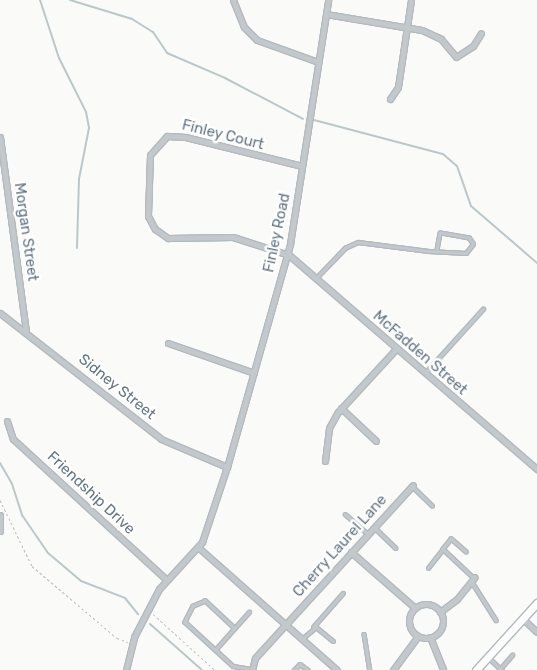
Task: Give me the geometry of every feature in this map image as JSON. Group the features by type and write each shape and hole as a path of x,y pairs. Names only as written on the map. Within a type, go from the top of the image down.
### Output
{"main road":[{"path":"476,670 537,603"}],"street":[{"path":"233,0 244,28 257,40 318,62"},
{"name":"Finley Road","path":"199,548 226,467 287,254 328,0"},
{"path":"390,99 398,87 411,0"},
{"path":"326,14 434,34 456,57 473,46 481,33"},
{"name":"Finley Court","path":"287,254 232,238 178,240 162,234 148,216 150,155 158,142 172,135 302,166"},
{"name":"Morgan Street","path":"0,137 26,331"},
{"path":"0,192 7,191"},
{"name":"McFadden Street","path":"287,254 537,469"},
{"name":"Sidney Street","path":"0,313 26,331 161,439 226,467"},
{"path":"168,342 254,373"},
{"path":"325,461 329,428 341,408 396,349"},
{"path":"341,408 376,441"},
{"name":"Friendship Drive","path":"7,421 13,439 166,579"},
{"name":"Cherry Laurel Lane","path":"252,670 255,658 350,552 413,486"},
{"path":"0,515 0,531"},
{"path":"126,670 132,644 166,579 199,548 337,670"},
{"path":"350,552 415,608"},
{"path":"415,608 410,626 418,636 430,637 441,629 440,612 473,579"},
{"path":"415,608 428,604 440,612"},
{"path":"522,619 537,632"},
{"path":"393,670 418,636"},
{"path":"430,637 443,670"}],"lane":[{"path":"316,279 345,248 358,242 466,253 473,247 469,238 440,232 437,250"},
{"path":"425,373 483,310"},
{"path":"413,486 432,506"},
{"path":"345,514 368,534"},
{"path":"374,527 396,548"},
{"path":"428,568 451,539 466,552"},
{"path":"443,550 473,579 496,620"},
{"path":"302,639 343,593"},
{"path":"234,628 205,601 193,606 185,622 187,627 233,666 252,670"},
{"path":"215,650 249,612"},
{"path":"313,627 333,641"},
{"path":"364,634 370,670"},
{"path":"488,657 500,670 512,655"},
{"path":"294,670 300,664 308,670"}],"path":[{"path":"0,500 25,555 40,574 117,638 132,644"},
{"path":"148,620 152,613 215,670"}],"waterway":[{"path":"40,0 59,58 86,112 89,128 79,179 77,248"},
{"path":"70,0 132,19 153,32 167,53 225,78 303,119"},
{"path":"314,120 443,154 457,166 471,206 537,263"},
{"path":"0,463 12,484 22,515 48,553 81,581 125,598 138,614"},
{"path":"150,624 202,670"}]}
